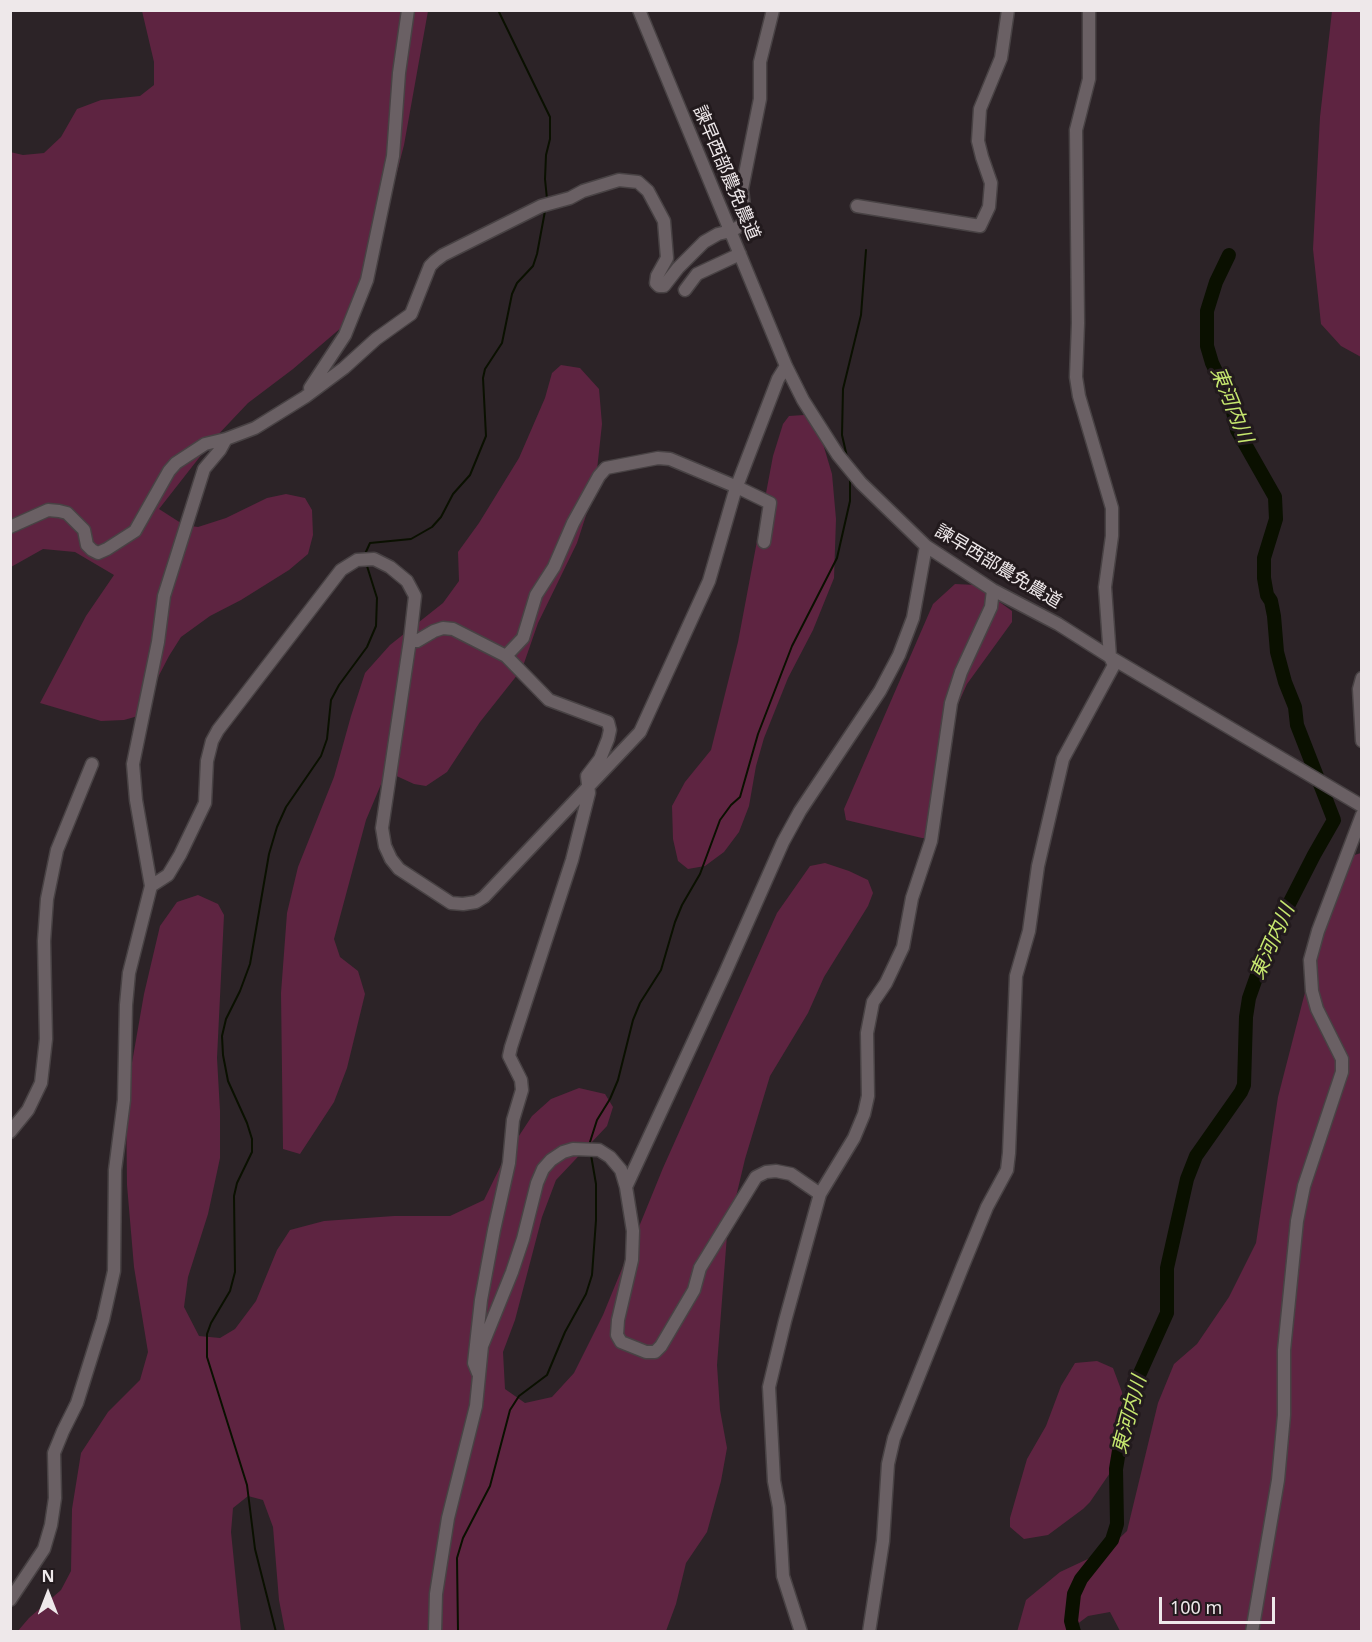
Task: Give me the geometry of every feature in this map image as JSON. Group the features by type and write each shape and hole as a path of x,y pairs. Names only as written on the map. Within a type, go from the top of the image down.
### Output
{"street":[{"path":"305,397 345,335 367,280 393,156 399,72 408,10"},
{"name":"諫早西部農免農道","path":"639,10 786,366 803,400 838,455 861,483 926,546 993,590 1058,624 1362,806"},
{"path":"10,527 48,510 68,513 84,530 87,545 98,553 135,531 176,462 205,444 255,428 305,397 344,368 376,339 411,314 430,266 435,261 532,209 619,180 638,182 648,191 664,221 667,258 657,276 656,284 664,286 704,242 742,225 745,215 742,189 760,99 760,62 773,10"},
{"path":"857,206 980,226 989,207 991,183 978,141 980,109 1001,58 1008,10"},
{"path":"869,1632 883,1541 888,1464 894,1438 987,1207 1007,1170 1010,1153 1016,976 1029,931 1038,866 1063,759 1114,665 1110,657 1105,587 1112,536 1112,508 1079,396 1076,376 1076,130 1091,62 1089,10"},
{"path":"685,290 697,274 740,254"},
{"path":"151,886 168,875 205,803 207,761 212,741 218,730 341,570 357,560 374,559 390,567 407,581 415,596 382,828 385,846 399,869 451,903 476,902 484,897 640,732 709,581 737,487 778,379 786,366"},
{"path":"10,1600 44,1549 55,1498 54,1453 77,1403 103,1320 114,1271 115,1170 124,1100 128,983 151,886 136,800 133,764 158,642 164,596 204,469 226,439"},
{"path":"506,656 523,638 536,596 554,567 589,494 606,468 658,458 670,459 737,487 770,503 764,542"},
{"path":"626,1187 736,950 783,842 800,811 880,690 899,655 913,618 926,546"},
{"path":"801,1632 783,1576 769,1387 820,1194 854,1138 864,1114 867,1096 867,1033 873,1002 886,983 903,946 912,898 931,841 951,703 991,607 993,590"},
{"path":"410,640 417,641 434,630 453,629 506,656 549,700 608,722 610,730 600,759 587,777 589,793 572,860 509,1056 521,1080 522,1090 513,1120 509,1163 481,1300 474,1363 478,1373"},
{"path":"1362,678 1359,689 1362,741"},
{"path":"10,1132 28,1110 41,1083 46,1039 44,941 47,899 57,850 92,764"},
{"path":"1252,1632 1278,1480 1284,1415 1284,1350 1297,1221 1304,1186 1342,1072 1342,1059 1317,1009 1312,991 1310,960 1318,931 1362,815"},
{"path":"435,1632 436,1594 448,1518 476,1406 482,1346 512,1272 543,1168 562,1152 573,1149 598,1150 610,1157 621,1170 633,1231 632,1260 618,1320 617,1335 621,1342 646,1352 656,1352 661,1346 694,1290 700,1268 756,1177 766,1172 776,1171 791,1174 820,1194"}],"shaded area":[{"path":"142,11 428,11 404,145 380,238 349,321 293,369 248,403 213,440 159,509 184,525 198,527 226,518 267,498 286,494 305,498 312,510 313,535 308,554 289,570 210,616 181,637 138,716 124,720 101,721 40,703 86,616 114,575 75,552 43,549 11,567 10,152 23,155 44,153 61,137 77,109 101,100 140,96 154,85 154,62"},
{"path":"1332,11 1361,11 1361,357 1341,346 1321,324 1313,249 1320,117"},
{"path":"561,365 580,368 599,389 602,424 595,488 577,543 538,623 522,669 480,722 447,772 426,786 414,784 390,773 382,782 366,820 334,939 340,957 358,971 365,994 347,1068 334,1102 300,1154 283,1149 281,993 287,913 298,867 334,777 365,673 390,645 443,603 459,581 458,552 479,523 519,458 545,398 552,373"},
{"path":"804,415 821,437 832,474 836,519 834,578 813,630 788,678 764,738 749,806 739,832 724,852 705,866 688,869 678,861 673,839 672,806 685,782 711,750 738,642 773,456 783,424 789,416"},
{"path":"955,584 976,585 1012,611 1012,622 967,684 950,722 940,805 940,827 935,838 922,838 846,820 844,809 933,604"},
{"path":"1361,853 1361,1631 1120,1631 1110,1612 1088,1616 1068,1631 1017,1632 1026,1600 1060,1572 1107,1550 1127,1531 1158,1403 1174,1364 1197,1344 1229,1297 1256,1243 1278,1097 1327,907 1348,857"},
{"path":"825,863 868,880 873,893 868,906 824,977 808,1013 770,1076 745,1159 727,1235 717,1365 720,1410 727,1448 721,1481 707,1532 686,1563 676,1604 666,1631 285,1631 279,1600 273,1527 263,1500 248,1496 233,1508 231,1532 241,1631 17,1632 29,1618 61,1590 71,1571 72,1509 81,1453 108,1412 140,1380 148,1352 134,1267 127,1185 126,1097 144,994 160,926 177,902 198,895 218,904 224,915 217,1058 220,1158 208,1214 188,1277 184,1307 199,1336 220,1338 235,1329 256,1301 277,1250 290,1230 324,1221 394,1216 450,1216 484,1200 505,1157 532,1116 551,1099 579,1088 605,1094 613,1107 607,1126 556,1180 542,1217 515,1320 503,1352 505,1389 525,1403 552,1397 574,1373 603,1315 663,1168 777,913 810,866"},
{"path":"1097,1361 1113,1368 1122,1392 1124,1418 1112,1470 1083,1509 1048,1535 1024,1539 1010,1527 1010,1518 1027,1459 1046,1426 1061,1386 1075,1363"}],"waterway":[{"path":"498,10 550,117 545,179 547,199"},
{"path":"365,554 370,543 411,539 432,527 441,517 453,494 470,475 486,436 483,378 485,369 502,343 512,294 517,283 533,266 545,211"},
{"path":"847,457 842,435 843,389 861,315 866,250"},
{"name":"東河内川","path":"1074,1632 1071,1621 1074,1594 1081,1579 1112,1540 1117,1524 1116,1469 1124,1420 1136,1382 1167,1313 1167,1268 1187,1179 1196,1156 1244,1085 1246,1017 1249,998 1267,947 1334,820 1297,725 1295,707 1277,652 1274,616 1264,578 1264,558 1276,519 1275,497 1237,430 1231,403 1212,363 1207,346 1207,311 1216,282 1229,255"},
{"path":"590,1147 597,1120 618,1080 633,1020 640,1003 661,970 675,922 700,874 720,820 740,797 758,734 792,646 837,558 850,501 850,477"},
{"path":"276,1632 255,1549 247,1485 207,1357 207,1334 230,1291 235,1272 234,1196 237,1183 252,1152 252,1139 247,1123 228,1081 222,1036 226,1019 250,964 269,854 277,827 286,807 321,756 327,739 331,700 339,685 367,647 376,626 377,598 367,566"},
{"path":"458,1632 457,1558 463,1538 490,1486 510,1410 519,1396 547,1375 565,1332 586,1294 592,1275 596,1184 591,1155"}]}
